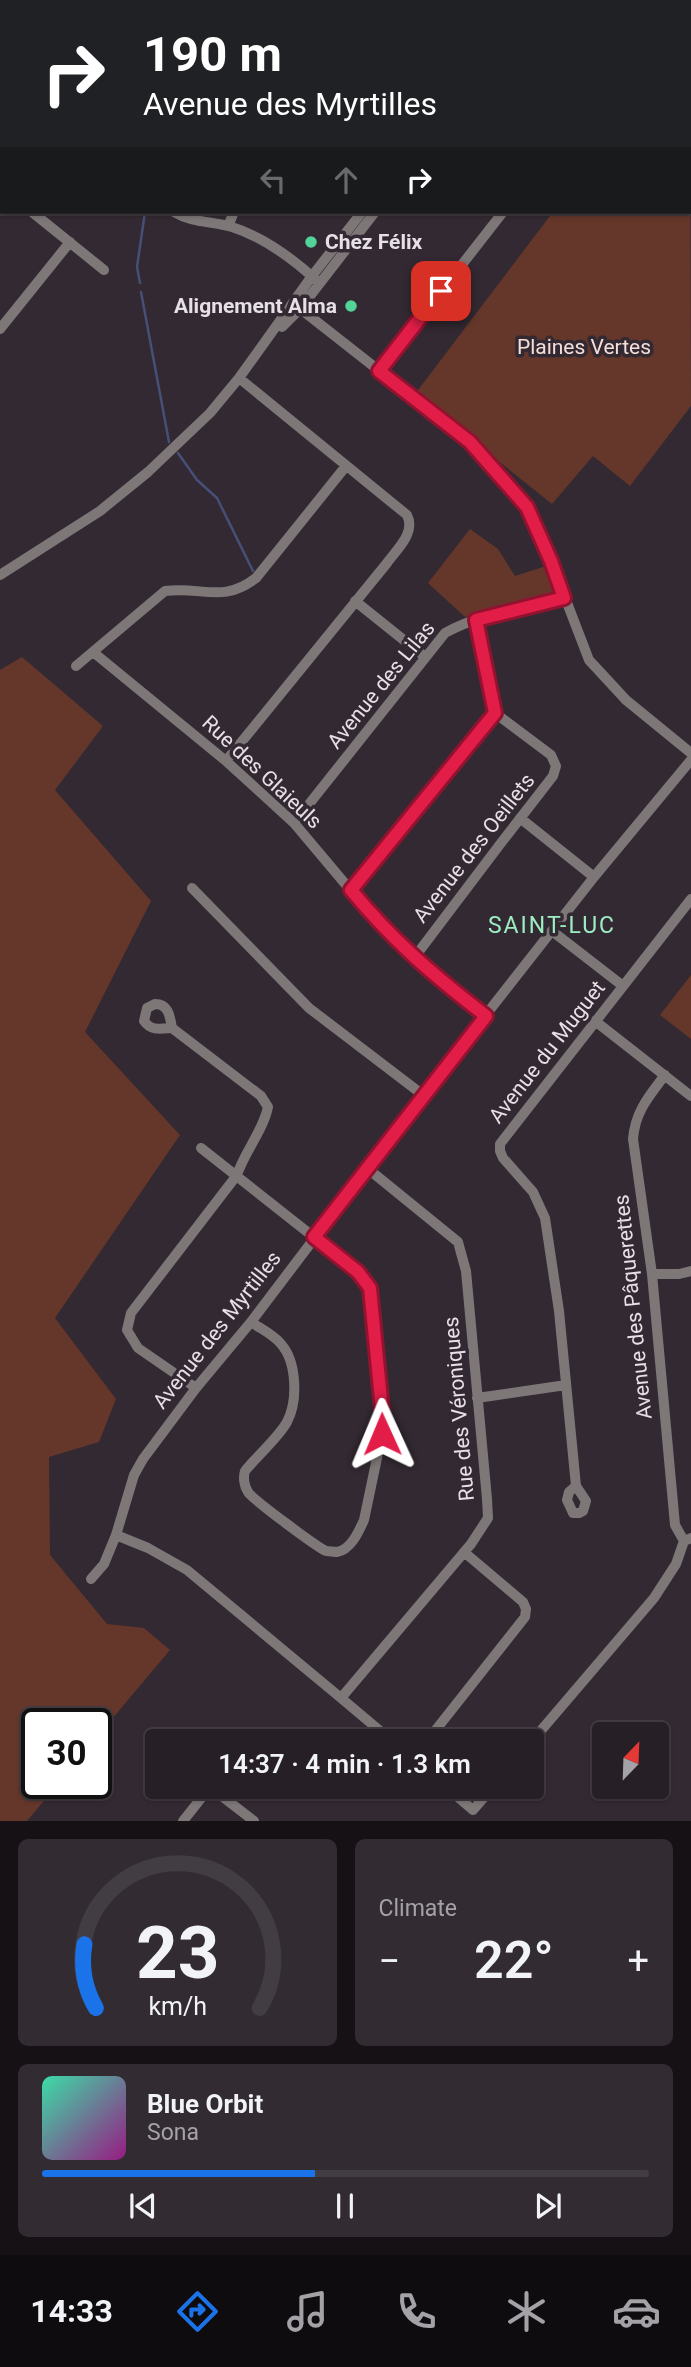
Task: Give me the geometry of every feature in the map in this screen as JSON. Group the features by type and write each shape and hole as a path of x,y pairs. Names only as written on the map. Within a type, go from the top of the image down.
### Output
{"street":[{"path":"35,214 104,271"},
{"path":"176,214 185,219 228,226 256,235 316,280"},
{"path":"228,226 233,214"},
{"path":"0,575 100,512 148,472 210,413 297,306 361,214"},
{"path":"316,280 373,214"},
{"path":"379,371 501,214"},
{"path":"0,328 70,242"},
{"path":"297,306 470,442 527,507 589,660 626,701 691,753"},
{"path":"226,761 409,533 411,523 407,515 239,378"},
{"path":"76,666 165,591 229,593 256,578 346,466"},
{"name":"Avenue des Lilas","path":"294,823 445,633 476,620 564,598"},
{"path":"355,601 425,657"},
{"path":"351,890 495,713 476,620"},
{"name":"Rue des Glaieuls","path":"93,652 226,761 294,823 379,924 414,958 486,1016"},
{"name":"Avenue des Oeillets","path":"414,958 553,776 556,766 551,755 495,713"},
{"name":"Avenue des Myrtilles","path":"91,1579 104,1564 142,1459 594,877 691,760"},
{"path":"520,818 594,877"},
{"path":"192,888 309,1007 423,1095"},
{"name":"Avenue du Muguet","path":"576,1486 554,1275 545,1218 533,1192 503,1158 500,1144 691,900"},
{"path":"552,931 623,986"},
{"path":"595,1021 691,1096"},
{"path":"172,1028 261,1096 268,1107 265,1120 242,1160 237,1175 131,1312 127,1330 138,1348 196,1388"},
{"name":"Avenue des Pâquerettes","path":"665,1076 639,1111 634,1124 633,1139 652,1274 676,1525 687,1539"},
{"path":"201,1148 358,1272 370,1288 382,1434 364,1520 359,1533 338,1552 327,1551 310,1540 248,1493 243,1476 245,1471 287,1423 293,1406 295,1386 293,1370 282,1345 251,1322"},
{"name":"Rue des Véroniques","path":"341,1698 464,1552 488,1518 466,1271 458,1242 367,1168"},
{"path":"652,1274 691,1271"},
{"path":"477,1398 566,1385"},
{"path":"116,1535 149,1548 187,1570 378,1729"},
{"path":"542,1729 654,1598 676,1564 687,1539"},
{"path":"436,1729 525,1617 523,1602 464,1552"},
{"path":"183,1821 200,1799"},
{"path":"226,1799 254,1821"},
{"path":"460,1799 473,1810 483,1799"}],"green space":[{"name":"Plaines Vertes","path":"551,214 690,214 691,406 630,486 593,456 552,504 415,394"},
{"path":"470,529 498,549 515,576 546,566 555,594 465,617 428,583"},
{"path":"22,657 103,726 55,790 151,901 85,1032 180,1135 55,1318 116,1399 99,1442 49,1457 50,1555 107,1624 144,1628 170,1650 112,1719 112,1708 21,1708 21,1799 46,1799 27,1821 0,1821 0,670"},
{"path":"691,975 691,1039 660,1015"}],"waterway":[{"path":"140,283 137,267 145,214"},
{"path":"141,292 169,442"},
{"path":"178,453 197,480 217,498 253,571"}],"place":[{"name":"Chez Félix","path":"311,242"},
{"name":"Alignement Alma","path":"351,306"}],"district":[{"name":"SAINT-LUC","path":"552,925"}],"route":[{"path":"382,1434 370,1288 358,1272 314,1237 486,1016 414,958 379,924 351,890 495,713 476,620 564,598 527,507 470,442 379,371 441,291"}]}
